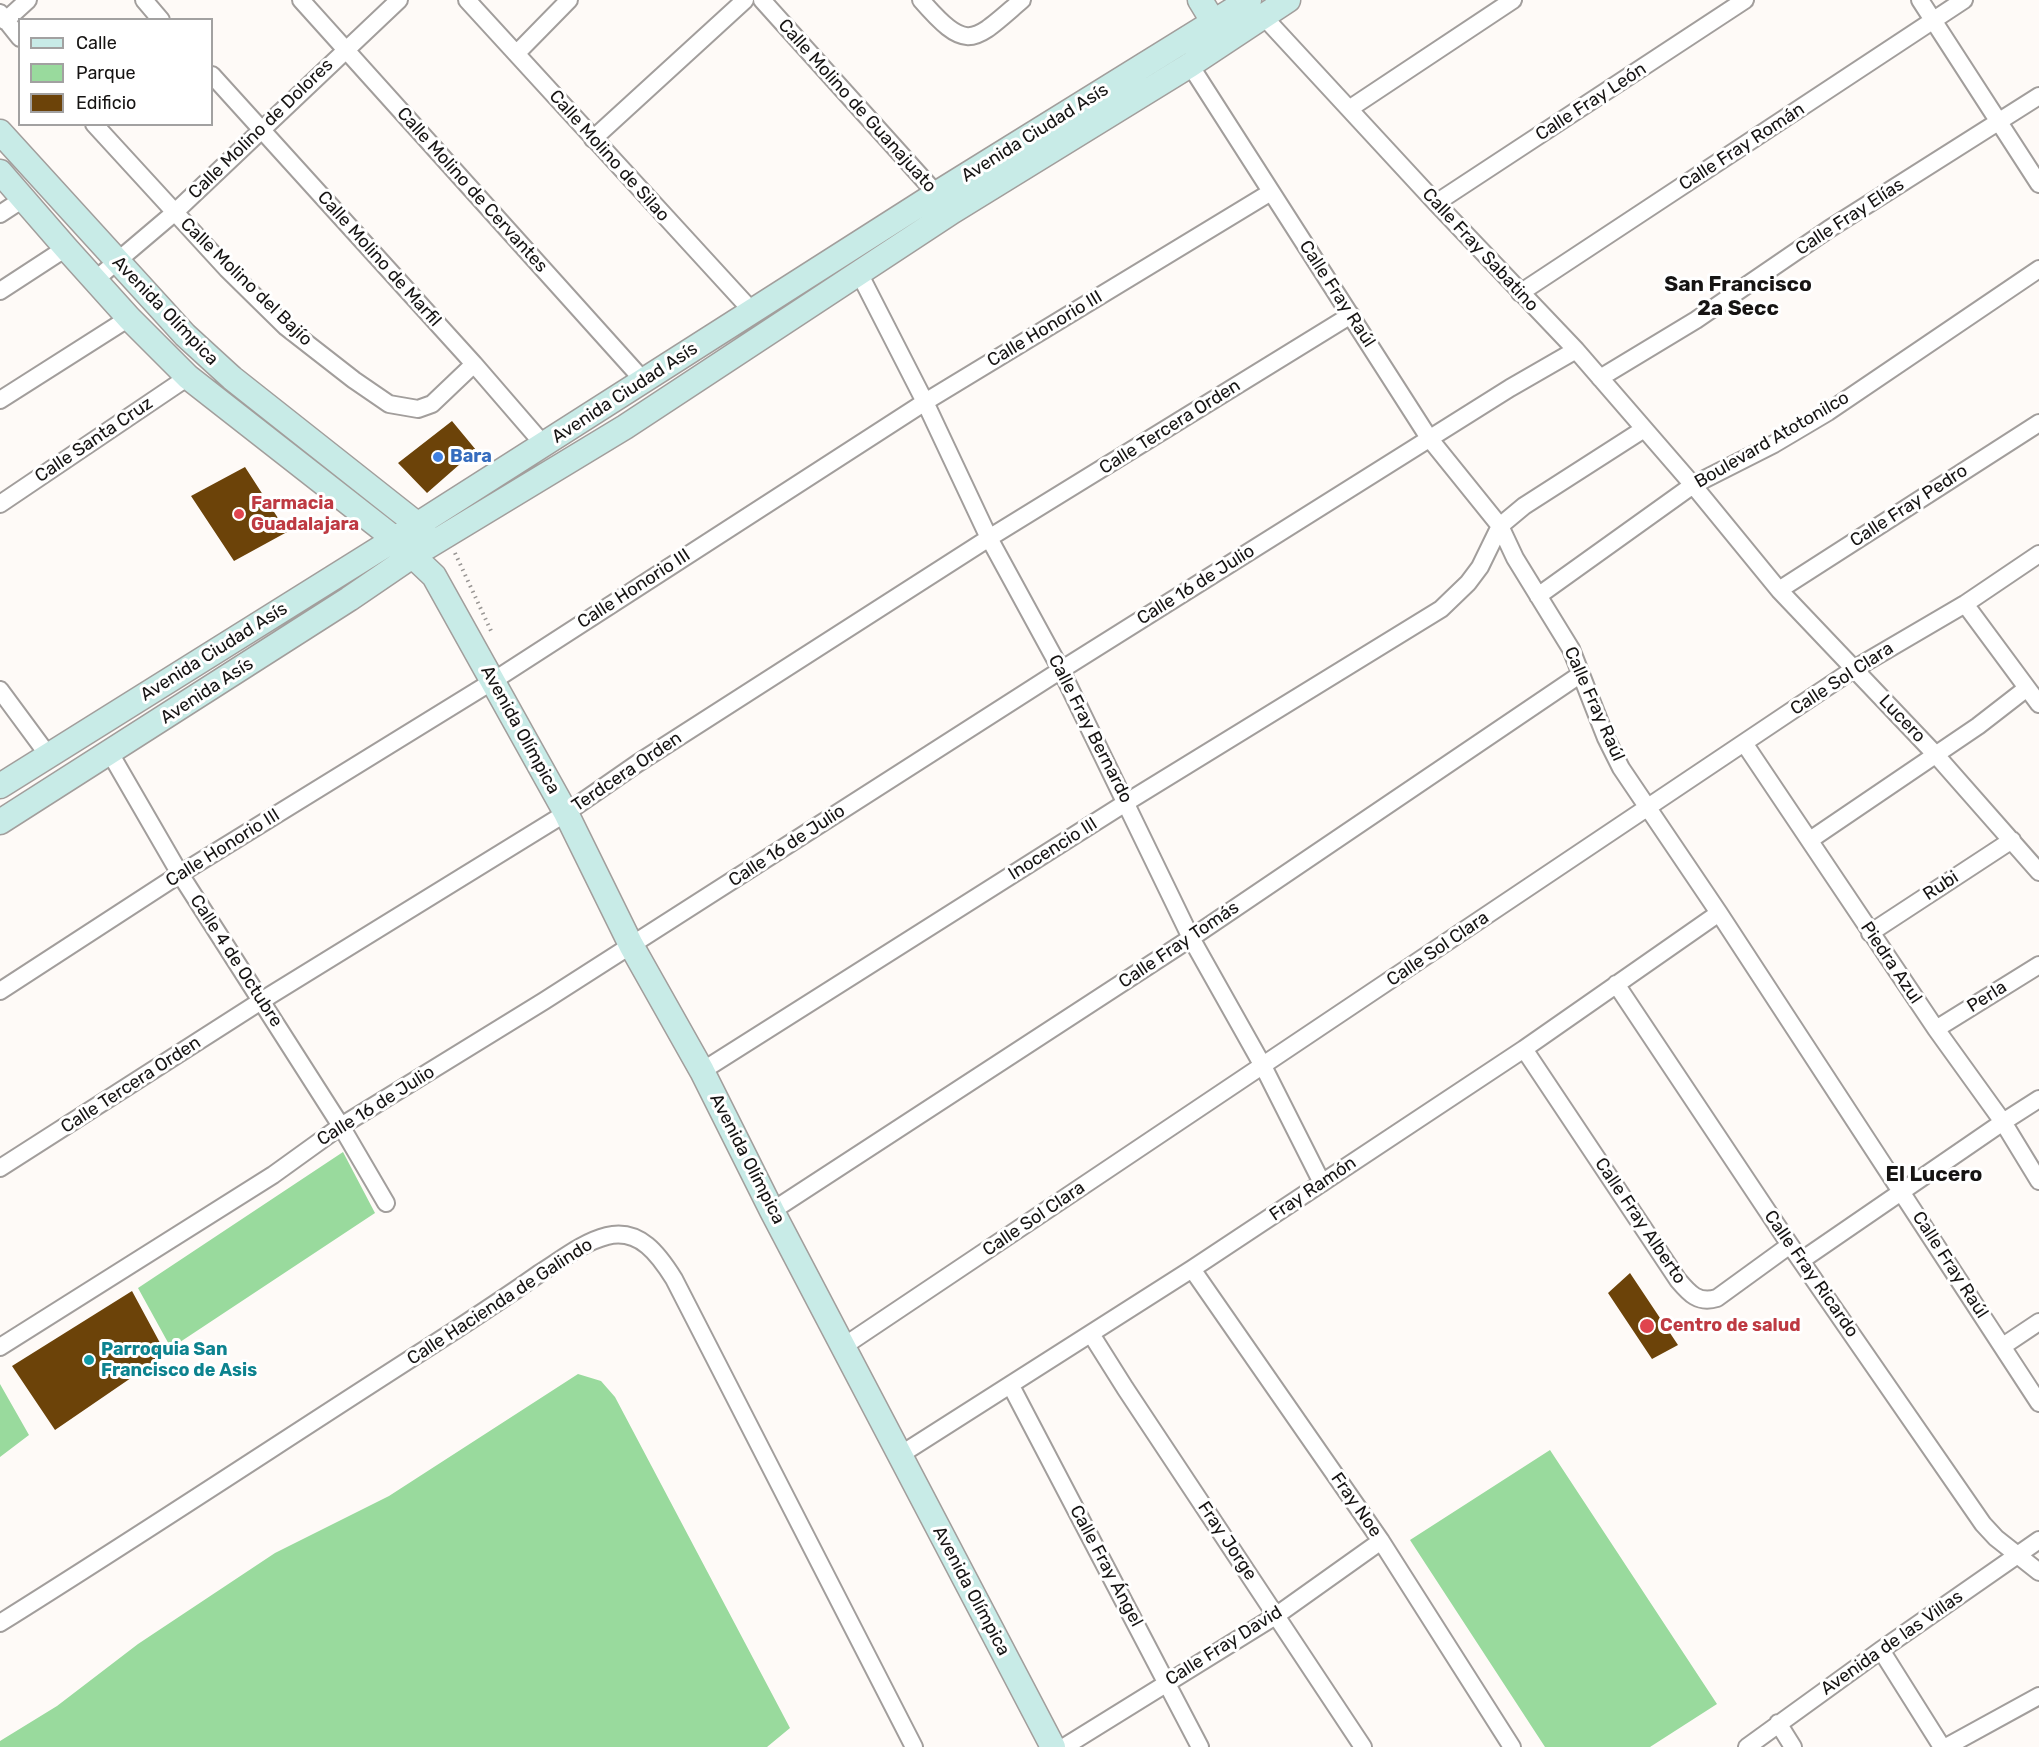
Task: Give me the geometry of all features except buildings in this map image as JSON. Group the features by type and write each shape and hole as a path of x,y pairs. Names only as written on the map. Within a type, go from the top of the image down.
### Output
{"street":[{"path":"18,36 2,17 28,0"},
{"path":"144,0 159,18"},
{"name":"Calle Molino de Cervantes","path":"301,0 642,380"},
{"name":"Calle Molino de Dolores","path":"95,280 174,213 399,0"},
{"name":"Calle Molino de Silao","path":"467,0 752,311"},
{"path":"516,53 569,0"},
{"path":"593,139 745,0"},
{"name":"Calle Molino de Guanajuato","path":"762,0 953,211"},
{"path":"921,0 951,31 963,37 974,37 990,28 1022,0"},
{"path":"1200,0 1219,32"},
{"name":"Avenida Ciudad Asís","path":"0,786 48,755 625,427 953,211 1190,65 1219,32 1252,4 1288,0"},
{"path":"1349,109 1514,0"},
{"name":"Calle Fray León","path":"1436,203 1745,0"},
{"path":"1920,0 2039,184"},
{"name":"Calle Fray Román","path":"1520,293 1964,0"},
{"name":"Calle Fray Sabatino","path":"1252,4 1520,293 1576,350 1693,485"},
{"name":"Avenida Ciudad Asís","path":"418,525 936,194 1219,32"},
{"name":"Calle Fray Raúl","path":"1190,65 1429,438 1500,526 1515,558 1571,649 1621,768 1903,1191 2039,1403"},
{"name":"Calle Molino de Marfil","path":"213,76 474,364 544,445"},
{"name":"Calle Fray Elías","path":"1600,378 1696,320 1829,229 2039,96"},
{"name":"Calle Molino del Bajío","path":"96,126 174,213 286,327 389,404 418,409 432,404 474,364"},
{"name":"Avenida Olímpica","path":"0,132 185,335 232,378 418,525 413,547"},
{"name":"Avenida Olímpica","path":"0,172 129,318 188,377 413,547 434,576 566,813 631,945 702,1071 772,1211 1053,1747"},
{"name":"Calle Honorio III","path":"0,991 180,874 493,681 925,402 1271,192"},
{"path":"0,214 23,199"},
{"path":"0,291 66,248"},
{"name":"Boulevard Atotonilco","path":"1538,596 1693,485 1774,444 1827,412 2039,269"},
{"name":"Calle Fray Bernardo","path":"859,273 925,402 989,538 1061,670 1127,802 1191,938 1263,1066 1322,1183"},
{"name":"Calle Tercera Orden","path":"989,538 1351,315"},
{"path":"0,400 129,318"},
{"name":"Calle 16 de Julio","path":"0,1347 273,1175 341,1126 631,945 1061,670 1429,438 1576,350"},
{"name":"Calle Santa Cruz","path":"0,504 188,377"},
{"name":"Calle Fray Pedro","path":"1779,590 2039,423"},
{"path":"1500,526 1524,506 1644,429"},
{"name":"Lucero","path":"1693,485 1779,590 1936,755 2039,872"},
{"name":"Inocencio III","path":"702,1071 1127,802 1441,609 1468,583 1480,567 1500,526"},
{"name":"Terdcera Orden","path":"261,1001 566,813 638,763 989,538"},
{"name":"Avenida Asís","path":"0,822 110,753 413,547"},
{"name":"Calle Sol Clara","path":"844,1346 1854,669 1965,604 2037,556"},
{"path":"1965,604 2039,704"},
{"name":"Calle Fray Tomás","path":"772,1211 1191,938 1581,674"},
{"path":"1810,840 1936,755 2027,688"},
{"path":"0,690 48,755"},
{"name":"Piedra Azul","path":"1744,743 1870,933 2003,1122 2039,1181"},
{"name":"Calle 4 de Octubre","path":"110,753 180,874 341,1126 386,1203"},
{"name":"Rubi","path":"1870,933 2012,840"},
{"name":"Fray Ramón","path":"900,1455 1011,1386 1322,1183 1524,1049 1719,913"},
{"name":"Perla","path":"1936,1029 2039,965"},
{"name":"Calle Fray Ricardo","path":"1616,984 1790,1245 1983,1524 1996,1538 2039,1572"},
{"name":"Calle Tercera Orden","path":"0,1168 261,1001"},
{"name":"Calle Fray Alberto","path":"1524,1049 1690,1295 1709,1301 1717,1298 1790,1245"},
{"path":"1802,1260 2039,1099"},
{"name":"Calle Hacienda de Galindo","path":"0,1623 485,1311 565,1257 592,1241 610,1235 628,1236 646,1243 660,1257 674,1279 914,1747"},
{"name":"Fray Noe","path":"1192,1269 1381,1540 1512,1747"},
{"path":"2003,1346 2039,1322"},
{"name":"Fray Jorge","path":"1091,1334 1363,1747"},
{"name":"Calle Fray Ángel","path":"1011,1386 1200,1747"},
{"name":"Calle Fray David","path":"1064,1747 1277,1615 1381,1540"},
{"name":"Avenida de las Villas","path":"1747,1747 2039,1540"},
{"path":"1881,1650 1944,1747 2039,1696"},
{"path":"1778,1724 1793,1747"}],"green space":[{"path":"343,1152 375,1213 171,1348 138,1288"},
{"path":"578,1374 601,1381 615,1397 790,1728 767,1747 0,1747 0,1741 57,1706 138,1644 275,1553 389,1496"},
{"path":"0,1384 29,1435 0,1457"},
{"path":"1550,1450 1717,1704 1650,1747 1545,1747 1410,1540"}],"place":[{"name":"Bara","path":"438,457"},
{"name":"Farmacia Guadalajara","path":"239,514"},
{"name":"Centro de salud","path":"1647,1326"},
{"name":"Parroquia San Francisco de Asis","path":"89,1360"}],"district":[{"name":"San Francisco 2a Secc","path":"1738,297"},
{"name":"El Lucero","path":"1934,1175"}]}
